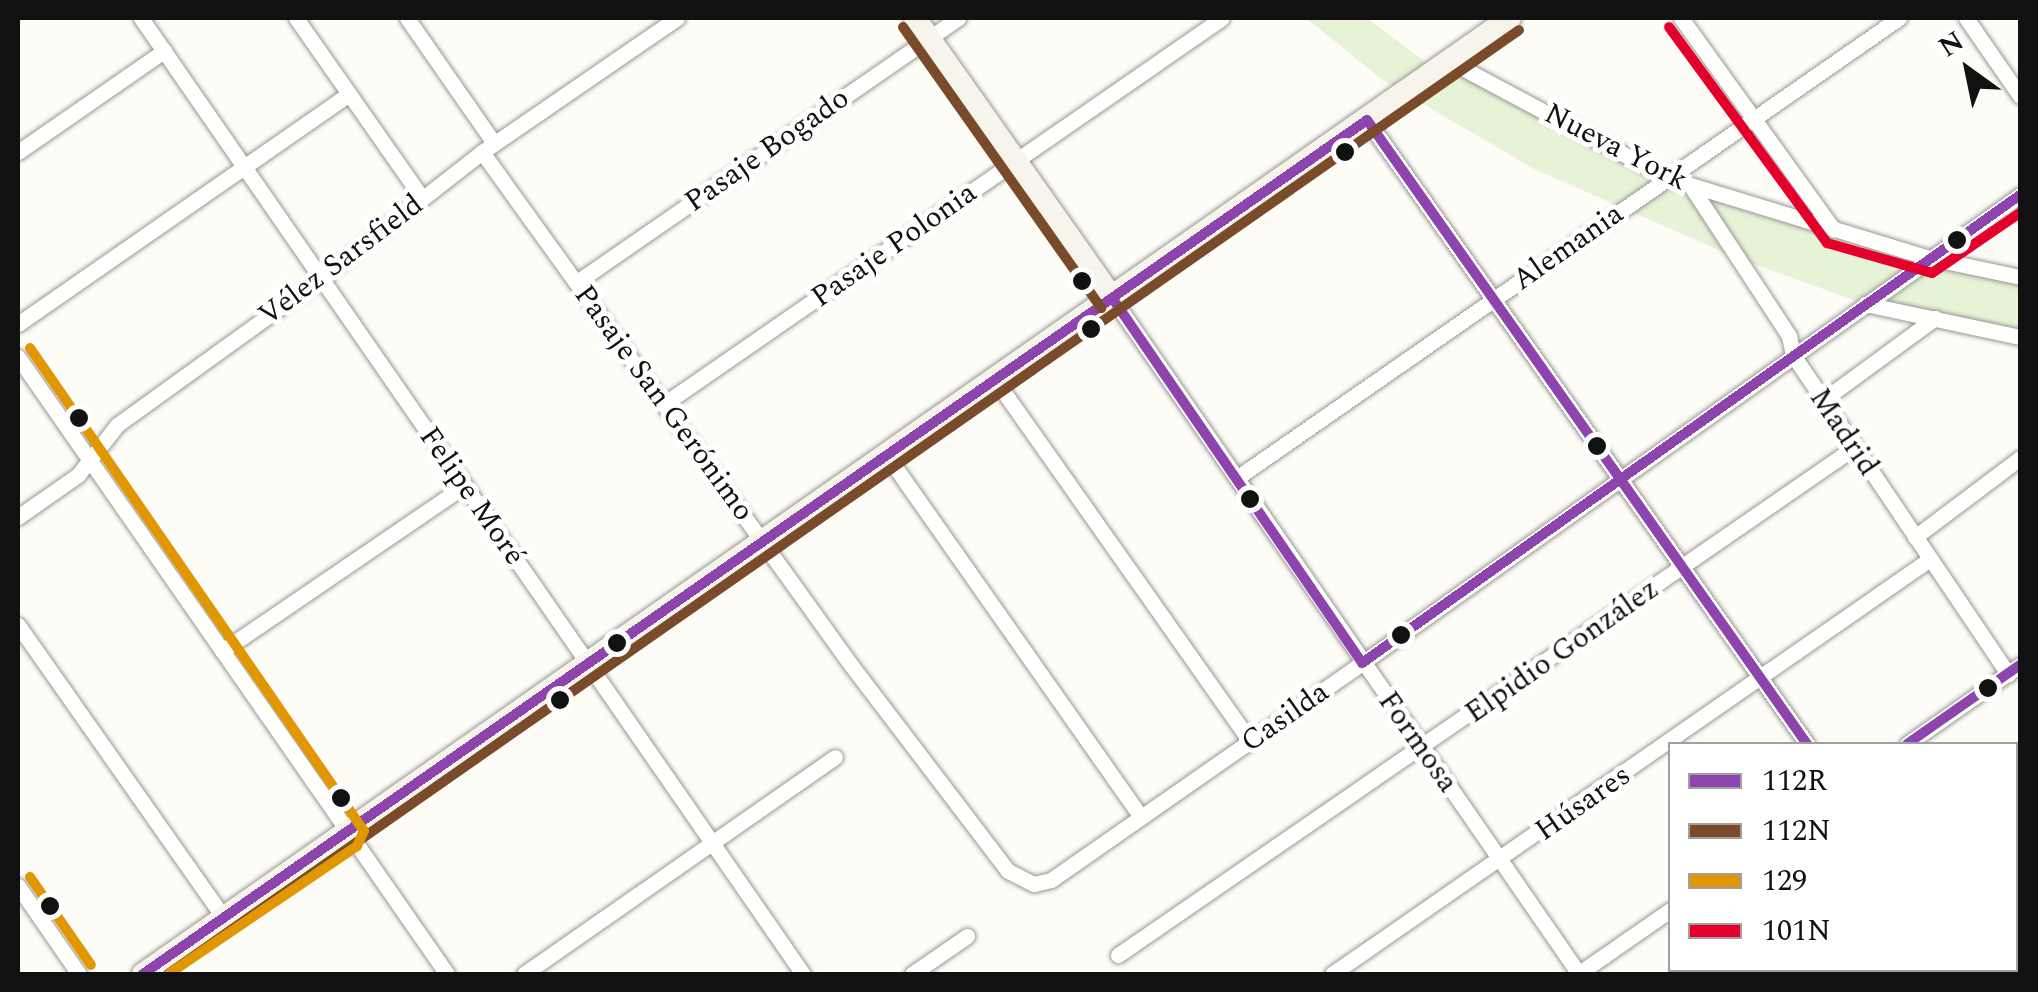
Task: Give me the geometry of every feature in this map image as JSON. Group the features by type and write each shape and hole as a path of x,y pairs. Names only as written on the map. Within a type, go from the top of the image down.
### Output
{"main road":[{"name":"Formosa","path":"915,18 1113,299"},
{"path":"143,974 349,834 1510,18"}],"street":[{"name":"Felipe Moré","path":"141,18 803,974"},
{"path":"296,18 422,198"},
{"name":"Pasaje San Gerónimo","path":"406,18 576,282 850,666 1008,871 1034,884"},
{"name":"Vélez Sarsfield","path":"18,517 78,475 118,425 322,277 488,148 677,18"},
{"name":"Pasaje Bogado","path":"576,282 958,18"},
{"name":"Pasaje Polonia","path":"664,404 1222,18"},
{"path":"1681,18 1834,230"},
{"name":"Alemania","path":"1238,477 1899,18"},
{"path":"1966,18 2020,96"},
{"path":"18,152 164,51"},
{"name":"Nueva York","path":"1450,60 1668,178 1930,258 2016,272"},
{"path":"18,324 349,94"},
{"path":"1367,120 1806,742"},
{"name":"Madrid","path":"1690,186 1855,448 1930,559 2014,670"},
{"name":"Casilda","path":"1034,884 1051,880 1362,663 2020,195"},
{"name":"Formosa","path":"1113,299 1579,974"},
{"path":"1865,304 2020,337"},
{"path":"1823,400 1936,318"},
{"path":"18,357 447,974"},
{"path":"996,381 1250,741"},
{"name":"Elpidio González","path":"1118,955 1855,448"},
{"path":"888,457 1141,817"},
{"path":"1915,537 2020,458"},
{"path":"222,651 464,485"},
{"name":"Húsares","path":"1671,742 1930,559"},
{"path":"18,624 224,918"},
{"path":"1910,742 2014,670"},
{"name":"Húsares","path":"1332,974 1668,744"},
{"path":"524,974 835,757"},
{"path":"18,886 79,974"},
{"path":"1579,974 1668,911"},
{"path":"912,974 967,936"}],"green space":[{"path":"1306,18 1367,18 1436,70 1449,61 1668,178 2020,277 2020,337 1865,304 1737,258 1534,169 1384,81"}],"transit line":[{"name":"112N","path":"903,27 1101,308"},
{"name":"101N","path":"1669,27 1827,243 1932,273 2020,213"},
{"name":"112N","path":"168,974 1519,30"},
{"name":"112R","path":"143,974 1367,120 1806,742"},
{"name":"112R","path":"1113,299 1362,663 2020,195"},
{"name":"129","path":"30,348 364,831 357,846 169,974"},
{"name":"112R","path":"1910,742 2020,665"},
{"name":"129","path":"30,877 91,965"}]}
